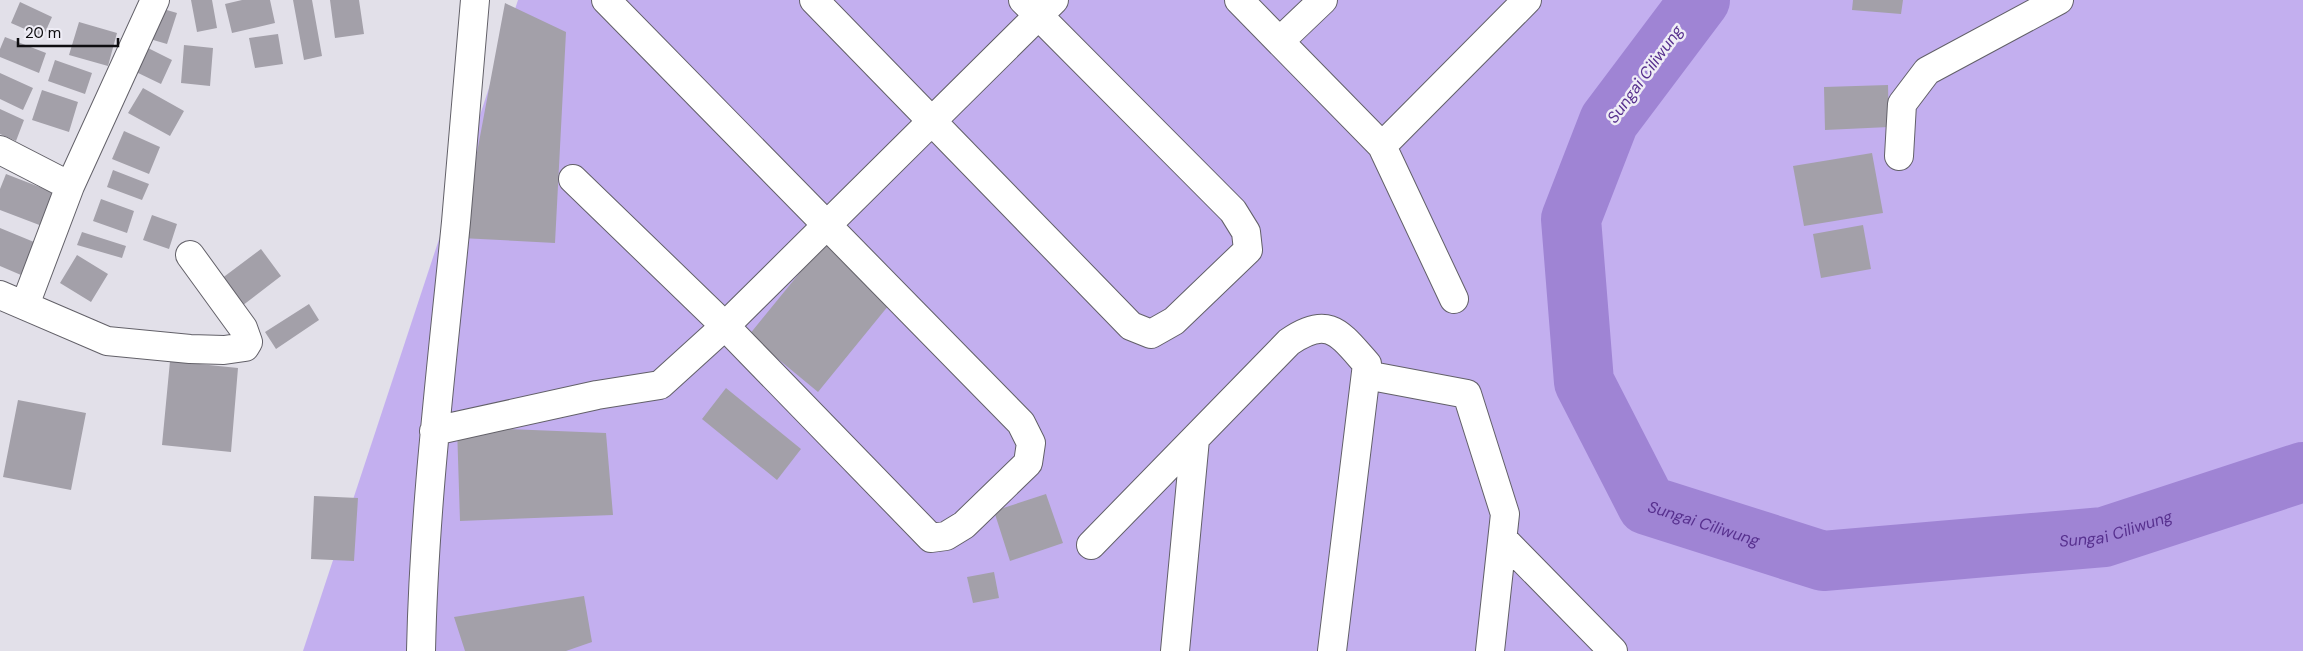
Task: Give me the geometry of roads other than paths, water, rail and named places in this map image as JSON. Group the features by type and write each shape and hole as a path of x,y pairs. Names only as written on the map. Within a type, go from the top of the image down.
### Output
{"street":[{"path":"155,0 70,186 12,300 107,341 190,349 224,350 245,347 248,342 243,328 190,255"},
{"path":"421,651 422,587 434,431 456,221 475,0"},
{"path":"573,179 725,326 931,538 946,536 964,525 1028,462 1031,443 1020,423 606,0"},
{"path":"434,431 597,395 660,385 725,326 932,121 1038,5 1233,211 1246,232 1248,250 1174,321 1151,334 1131,326 932,121 814,0"},
{"path":"1240,0 1382,146 1454,299"},
{"path":"1280,41 1323,0"},
{"path":"1382,146 1527,0"},
{"path":"1899,156 1902,104 1927,71 2059,0"},
{"path":"0,150 70,186"},
{"path":"1090,545 1290,342 1312,329 1327,328 1348,343 1367,364 1332,651"},
{"path":"1366,375 1467,394 1505,514 1490,651"},
{"path":"1176,651 1195,439"},
{"path":"1502,539 1614,651"}],"waterway":[{"name":"Sungai Ciliwung","path":"1700,0 1609,121 1571,219 1584,382 1647,505 1823,561 2104,537 2303,472"}]}
